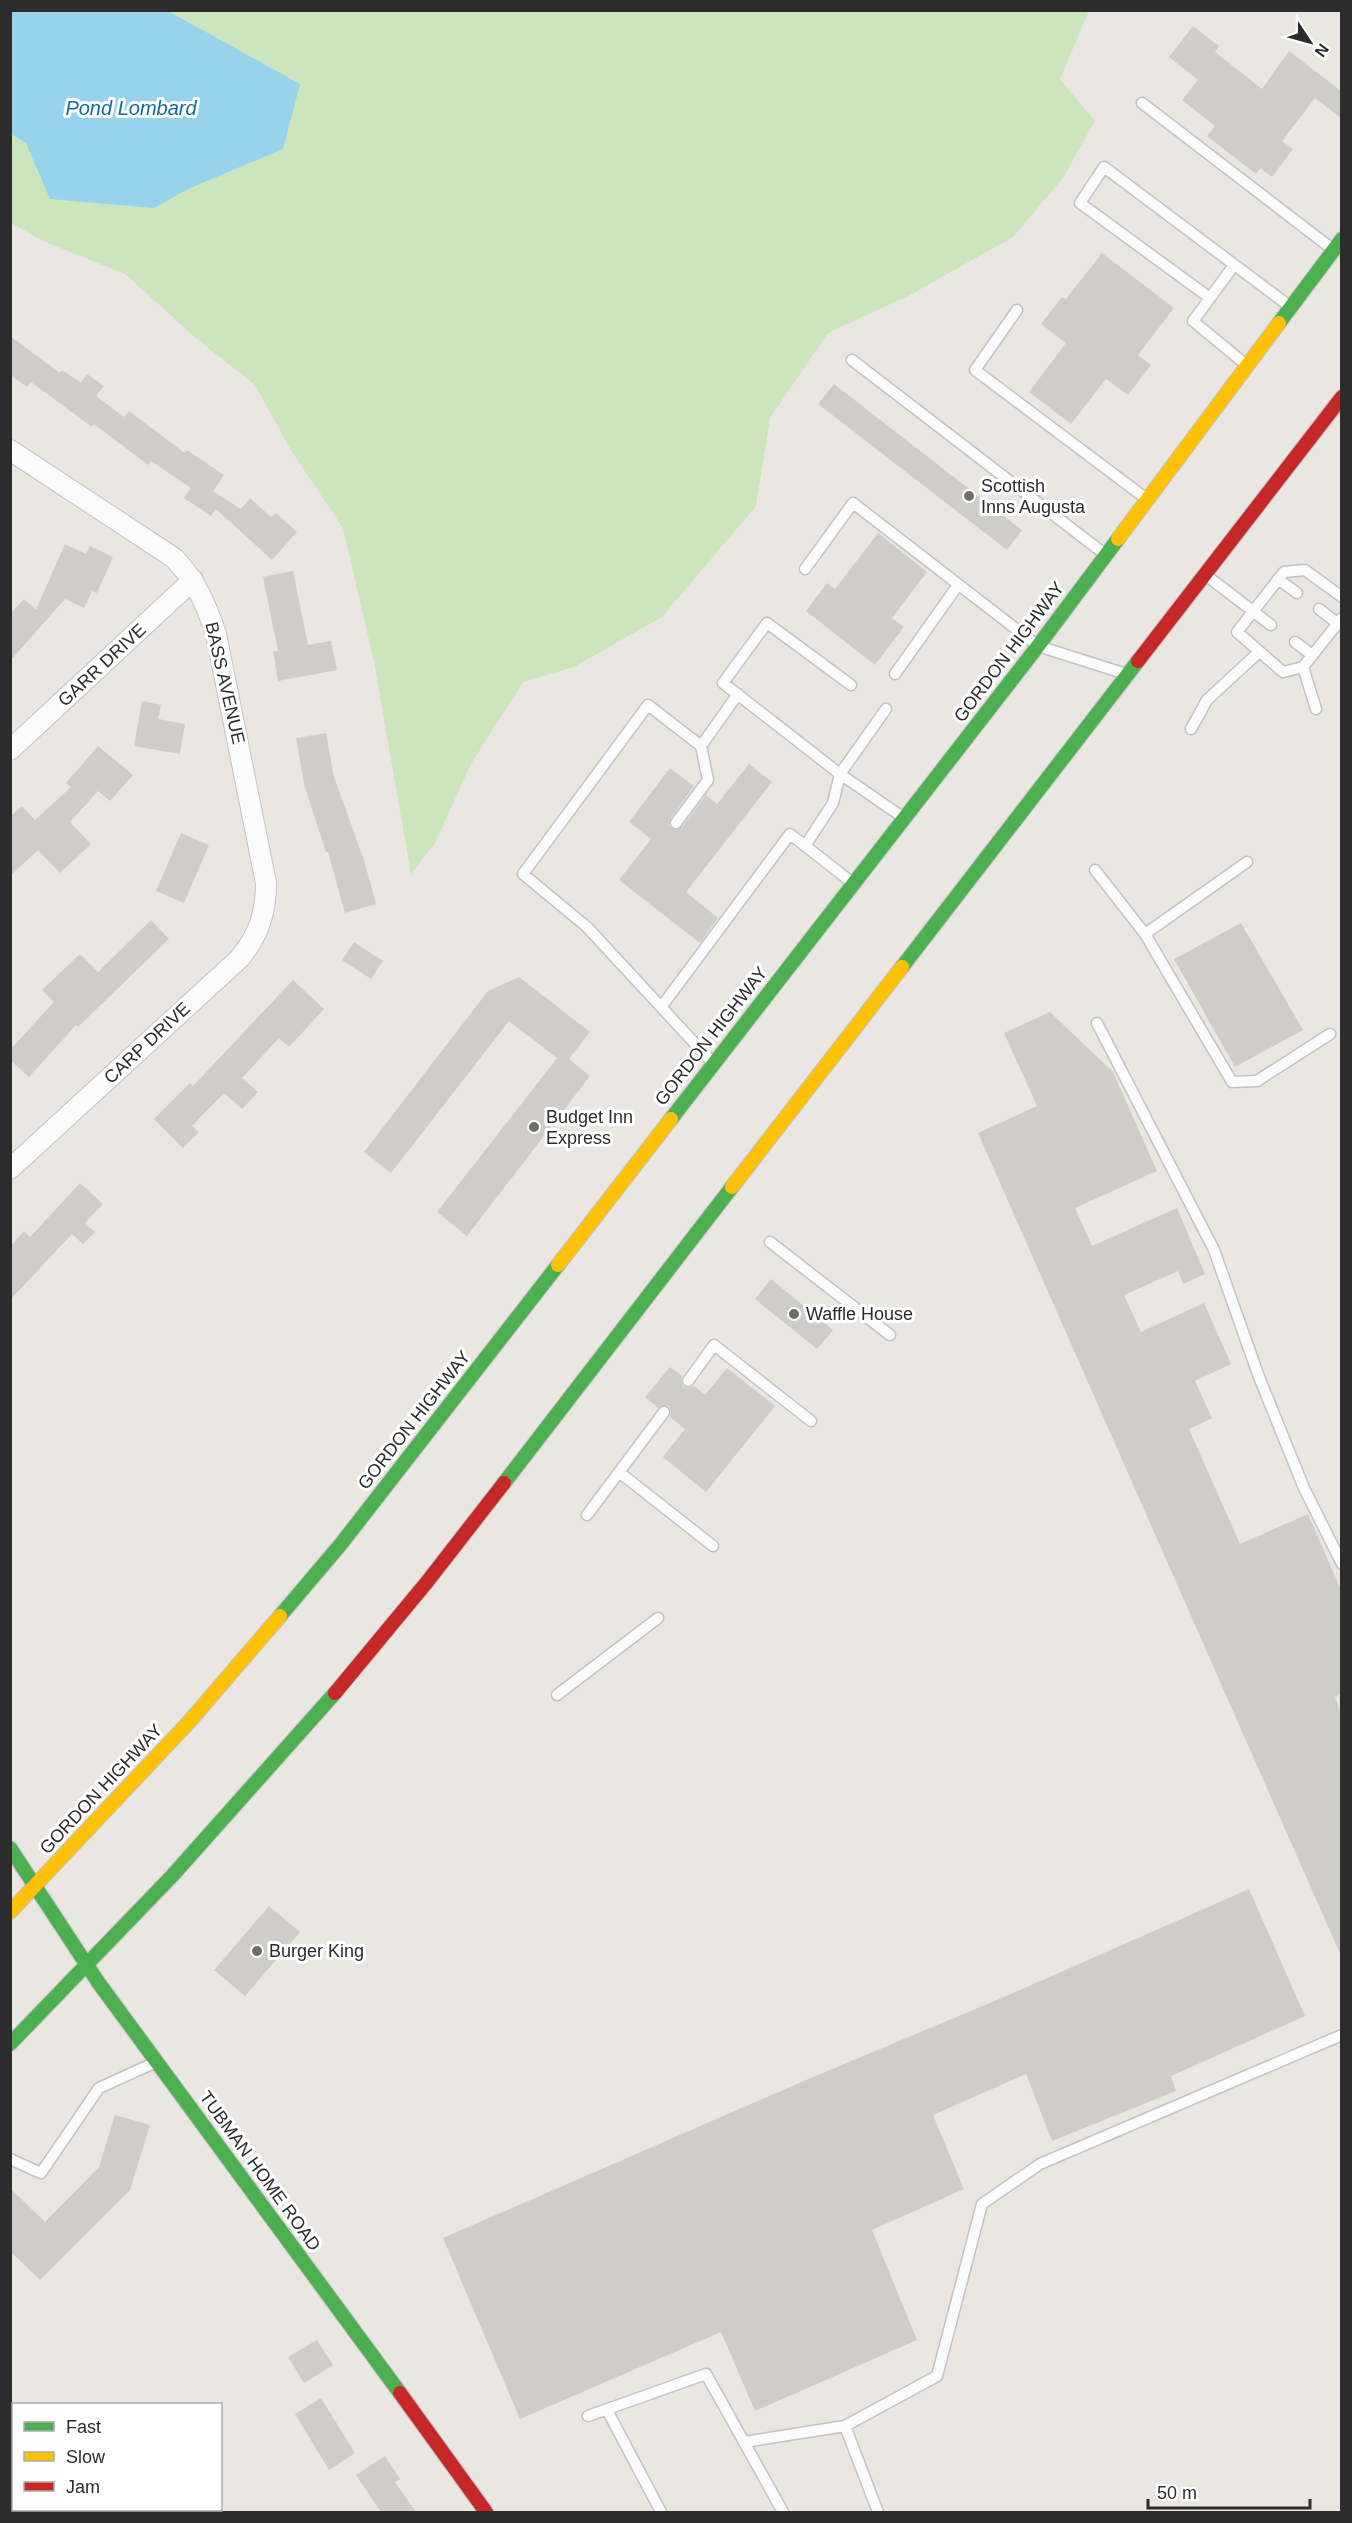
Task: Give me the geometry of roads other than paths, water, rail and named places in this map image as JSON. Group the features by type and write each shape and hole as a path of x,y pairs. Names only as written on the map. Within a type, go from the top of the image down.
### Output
{"main road":[{"name":"GORDON HIGHWAY","path":"10,1912 189,1722 341,1544 1038,646 1337,245"},
{"path":"10,2044 249,1791 377,1644 1341,397"},
{"name":"TUBMAN HOME ROAD","path":"10,1848 87,1965 486,2512"}],"street":[{"name":"BASS AVENUE","path":"10,450 174,558 193,579 205,600 216,634 262,859 266,883 266,905"},
{"name":"GARR DRIVE","path":"10,750 193,579"},
{"name":"CARP DRIVE","path":"10,1169 240,958 262,923 266,905"}],"lane":[{"path":"1142,103 1337,245"},
{"path":"1209,298 1080,203 1104,167 1290,307"},
{"path":"1234,265 1193,321 1247,365"},
{"path":"1017,310 975,370 1147,499"},
{"path":"852,360 1105,554"},
{"path":"805,569 853,502 1038,646 1129,674"},
{"path":"1319,609 1339,621 1303,667 1283,672 1237,632 1284,572 1305,570 1341,597"},
{"path":"1205,575 1271,625"},
{"path":"1278,579 1297,593"},
{"path":"895,674 958,585"},
{"path":"851,685 767,623 723,683 840,774 904,818"},
{"path":"1294,642 1312,655"},
{"path":"1191,729 1207,700 1259,652"},
{"path":"1303,667 1316,709"},
{"path":"701,746 738,694"},
{"path":"676,823 708,780 701,746 648,705 523,874 587,927 714,1064"},
{"path":"805,846 833,803 840,774 886,709"},
{"path":"662,1006 790,834 853,883"},
{"path":"1145,934 1247,862"},
{"path":"1095,870 1145,934 1232,1082 1257,1081 1330,1034"},
{"path":"1097,1023 1215,1250 1276,1421 1304,1488 1341,1564"},
{"path":"770,1242 890,1335"},
{"path":"688,1381 714,1345 811,1421"},
{"path":"587,1515 664,1412"},
{"path":"619,1472 713,1546"},
{"path":"557,1695 658,1618"},
{"path":"744,2442 845,2426 937,2376 982,2204 1040,2164 1341,2035"},
{"path":"10,2159 41,2173 99,2088 157,2061"},
{"path":"588,2416 706,2374 783,2512"},
{"path":"607,2410 660,2512"},
{"path":"845,2426 878,2512"}],"water":[{"name":"Pond Lombard","path":"10,11 168,11 300,84 283,149 188,189 154,208 50,199 26,143 11,134"}],"place":[{"name":"Scottish Inns Augusta","path":"969,496"},
{"name":"Budget Inn Express","path":"534,1127"},
{"name":"Waffle House","path":"794,1314"},
{"name":"Burger King","path":"257,1951"}]}
